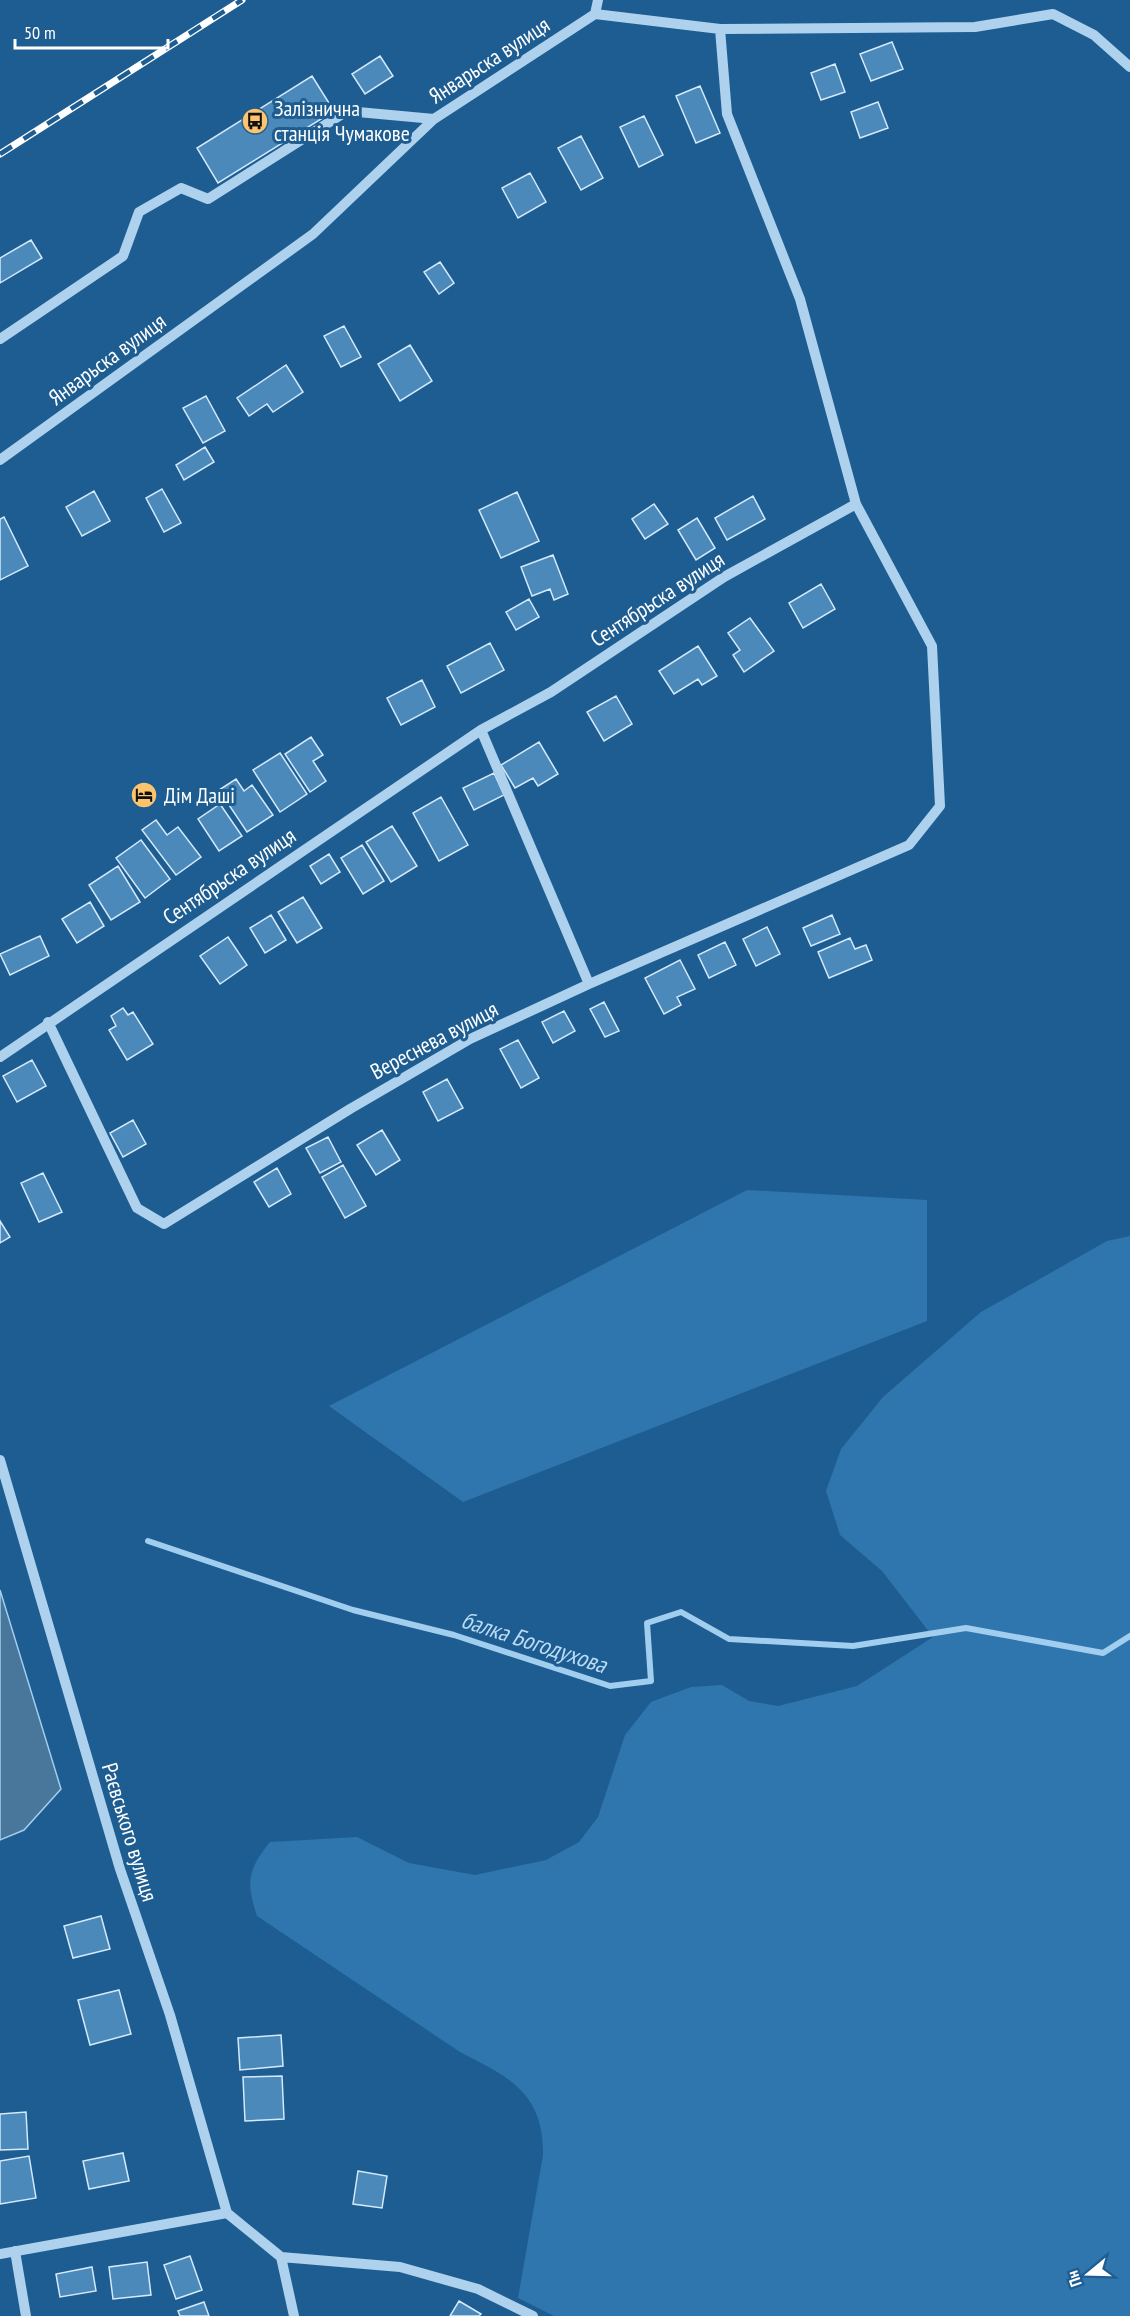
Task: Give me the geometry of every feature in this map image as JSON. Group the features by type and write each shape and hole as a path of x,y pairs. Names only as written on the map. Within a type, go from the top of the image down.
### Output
{"street":[{"path":"598,0 595,14 720,29 975,27 1053,14 1094,35 1130,67"},
{"name":"Январьска вулиця","path":"0,460 313,234 434,119 595,14"},
{"path":"720,29 727,114 800,299 856,504"},
{"path":"0,339 123,256 139,212 181,188 208,199 348,111 434,119"},
{"name":"Сентябрьска вулиця","path":"0,1057 48,1022 481,730 551,692 724,577 856,504"},
{"name":"Вереснева вулиця","path":"48,1022 137,1208 165,1224 350,1109 470,1039 590,984 909,845 940,806 932,646 856,504"},
{"path":"481,730 590,984"},
{"name":"Раєвського вулиця","path":"0,1460 120,1869 170,2015 227,2213"},
{"path":"0,2254 227,2213 281,2257 400,2267 478,2289 533,2316"},
{"path":"15,2251 26,2316"},
{"path":"281,2257 294,2316"}],"shaded area":[{"path":"747,1190 927,1200 927,1321 463,1502 329,1406"},
{"path":"1130,1236 1130,2316 554,2316 518,2298 543,2155 542,2134 530,2102 508,2079 460,2052 257,1916 250,1885 253,1869 262,1852 270,1842 357,1837 409,1863 475,1875 546,1860 579,1842 598,1817 625,1735 651,1702 691,1687 722,1685 749,1701 778,1706 857,1686 933,1637 882,1571 840,1535 826,1491 841,1449 883,1397 981,1312 1107,1241"},
{"path":"0,1590 61,1789 24,1830 0,1840"}],"building":[{"path":"892,42 903,69 871,81 860,54"},
{"path":"380,56 393,76 365,94 352,74"},
{"path":"835,64 845,92 821,100 811,73"},
{"path":"312,76 334,111 218,183 197,148"},
{"path":"700,86 720,133 696,143 676,96"},
{"path":"878,102 888,128 860,138 851,112"},
{"path":"644,116 663,155 639,167 620,127"},
{"path":"581,136 603,178 581,190 558,148"},
{"path":"530,173 546,202 518,218 502,188"},
{"path":"31,240 42,258 0,283 0,258"},
{"path":"440,262 454,283 439,294 424,272"},
{"path":"344,326 361,357 341,367 324,336"},
{"path":"410,345 432,381 400,401 378,364"},
{"path":"286,365 303,392 273,412 267,404 249,416 237,398"},
{"path":"206,396 225,431 203,443 183,408"},
{"path":"205,447 214,462 184,480 176,465"},
{"path":"162,489 181,523 164,532 146,498"},
{"path":"94,491 110,521 82,536 66,507"},
{"path":"517,492 539,541 501,558 479,510"},
{"path":"753,496 765,519 727,540 715,518"},
{"path":"654,504 668,524 645,539 632,519"},
{"path":"4,517 28,566 0,580 0,519"},
{"path":"697,518 715,548 696,560 678,530"},
{"path":"553,555 568,594 554,600 550,589 532,596 521,567"},
{"path":"821,584 835,609 803,628 789,603"},
{"path":"529,599 539,617 516,630 506,612"},
{"path":"750,618 774,651 744,672 733,655 740,650 728,633"},
{"path":"490,643 504,670 461,693 447,666"},
{"path":"698,646 717,676 702,685 698,679 674,694 659,671"},
{"path":"422,680 435,707 401,725 387,698"},
{"path":"616,696 632,724 604,741 587,712"},
{"path":"311,737 323,755 313,761 326,781 310,792 285,754"},
{"path":"539,742 558,774 538,786 533,778 515,788 501,765"},
{"path":"280,753 307,794 280,812 253,770"},
{"path":"494,773 504,795 474,810 463,788"},
{"path":"236,779 244,791 252,785 273,815 247,832 219,790"},
{"path":"441,797 468,845 439,861 413,813"},
{"path":"220,804 242,836 219,851 198,819"},
{"path":"156,820 167,835 178,827 201,857 176,875 142,830"},
{"path":"392,826 417,866 391,882 366,842"},
{"path":"141,840 170,879 145,898 116,858"},
{"path":"362,845 384,881 363,894 341,858"},
{"path":"329,854 340,872 321,884 310,866"},
{"path":"118,866 140,902 111,920 89,885"},
{"path":"303,897 322,928 297,943 278,912"},
{"path":"90,902 104,926 77,943 62,919"},
{"path":"271,915 286,940 265,953 250,928"},
{"path":"832,915 840,934 811,946 803,928"},
{"path":"767,927 780,954 756,966 743,939"},
{"path":"40,936 49,956 10,975 0,954"},
{"path":"228,937 247,965 220,984 200,956"},
{"path":"850,938 855,949 866,945 872,960 829,978 818,952"},
{"path":"725,942 736,965 709,978 698,955"},
{"path":"680,960 695,989 677,997 681,1005 664,1014 645,978"},
{"path":"604,1002 619,1031 605,1037 590,1009"},
{"path":"123,1008 128,1015 133,1012 153,1044 127,1060 109,1030 116,1026 111,1016"},
{"path":"564,1011 575,1031 553,1043 542,1022"},
{"path":"518,1040 539,1078 521,1088 500,1049"},
{"path":"32,1060 46,1086 17,1102 3,1076"},
{"path":"447,1079 463,1108 438,1121 423,1092"},
{"path":"133,1120 146,1144 123,1157 110,1133"},
{"path":"382,1130 400,1160 376,1175 357,1145"},
{"path":"328,1137 341,1162 320,1173 306,1148"},
{"path":"343,1165 366,1206 345,1218 322,1177"},
{"path":"277,1168 291,1194 269,1207 254,1182"},
{"path":"43,1173 62,1212 39,1222 21,1183"},
{"path":"0,1221 10,1237 0,1243"},
{"path":"101,1916 110,1949 73,1958 64,1926"},
{"path":"119,1990 131,2034 90,2045 78,2000"},
{"path":"281,2035 283,2066 240,2070 238,2038"},
{"path":"282,2076 284,2119 245,2121 243,2077"},
{"path":"26,2112 28,2149 0,2150 0,2114"},
{"path":"123,2153 129,2181 89,2189 83,2161"},
{"path":"29,2156 36,2198 0,2204 0,2161"},
{"path":"358,2171 387,2176 382,2208 353,2204"},
{"path":"190,2256 202,2290 176,2299 164,2265"},
{"path":"147,2262 151,2295 113,2299 109,2267"},
{"path":"92,2267 96,2291 60,2297 56,2274"},
{"path":"459,2301 481,2314 479,2316 450,2316"},
{"path":"204,2302 209,2316 180,2316 178,2311"}],"waterway":[{"name":"балка Богодухова","path":"148,1541 353,1610 454,1635 610,1686 651,1681 647,1623 681,1612 729,1639 853,1646 966,1628 1103,1653 1130,1636"}],"railway":[{"path":"0,154 242,0"}],"place":[{"name":"Залізнична станція Чумакове","path":"255,121"},
{"name":"Дім Даші","path":"144,795"}]}
